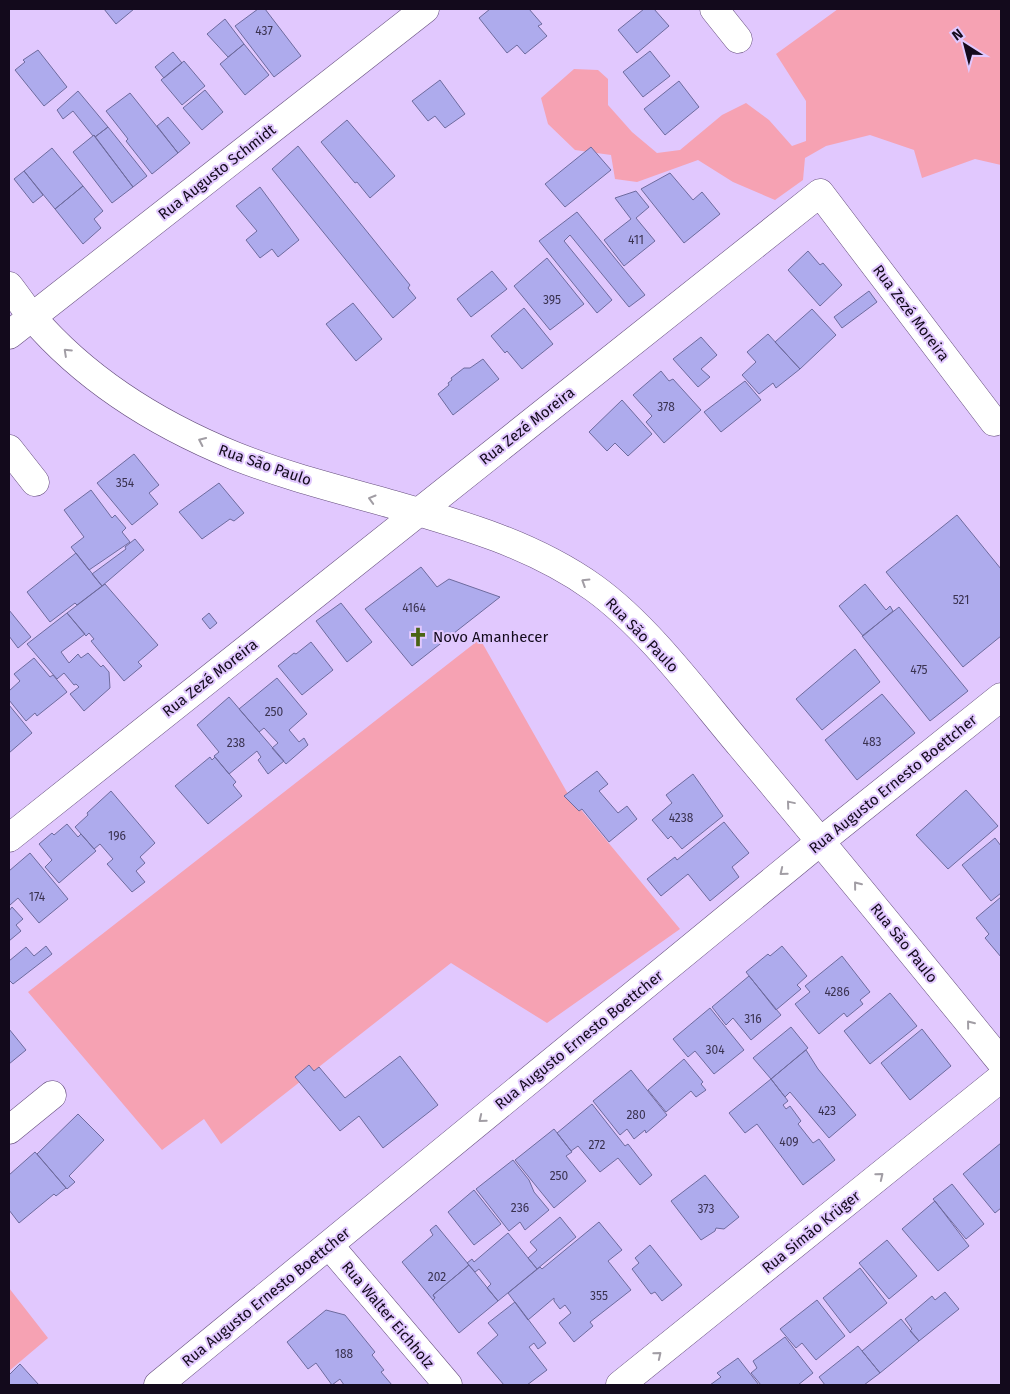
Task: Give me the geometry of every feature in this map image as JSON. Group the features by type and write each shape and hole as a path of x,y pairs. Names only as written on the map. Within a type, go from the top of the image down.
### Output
{"street":[{"name":"Rua Augusto Schmidt","path":"9,335 425,9"},
{"path":"714,9 738,39"},
{"name":"Rua Zezé Moreira","path":"9,838 820,194 994,422"},
{"name":"Rua São Paulo","path":"9,286 32,317 83,367 123,397 161,421 237,457 419,512 516,544 556,564 593,588 618,608 688,683 821,841 1001,1062"},
{"path":"9,449 35,482"},
{"name":"Rua Augusto Ernesto Boettcher","path":"158,1385 821,841 1001,697"},
{"name":"Rua Simão Krüger","path":"620,1385 1001,1078"},
{"path":"9,1130 52,1095"},
{"name":"Rua Walter Eichholz","path":"329,1244 448,1385"}],"shaded area":[{"path":"838,9 1001,9 1001,165 975,159 922,178 914,150 870,135 826,146 805,158 803,180 775,200 733,182 698,160 637,182 615,179 611,155 575,150 548,124 541,98 574,69 598,70 608,79 608,105 632,132 657,153 680,150 722,115 746,103 769,120 792,146 806,141 806,101 776,54"},
{"path":"480,639 568,794 680,929 547,1023 451,963 221,1144 204,1119 162,1150 28,992"},
{"path":"9,1288 48,1338 9,1371"}],"building":[{"path":"104,9 134,9 116,24"},
{"path":"258,9 265,9 301,56 274,77 235,26"},
{"path":"490,9 529,9 542,24 538,26 547,36 525,54 517,45 507,53 479,18"},
{"path":"644,9 654,9 669,26 637,53 618,30"},
{"path":"225,19 244,44 228,57 207,34"},
{"path":"244,44 269,75 245,95 220,64"},
{"path":"38,50 67,87 44,106 15,70 25,62 23,60"},
{"path":"650,51 670,76 643,97 623,72"},
{"path":"173,52 182,63 164,78 155,67"},
{"path":"184,61 205,86 182,105 161,80"},
{"path":"440,80 465,114 445,128 435,116 428,121 412,101"},
{"path":"679,81 699,107 665,135 644,109"},
{"path":"205,90 223,112 202,130 183,108"},
{"path":"78,91 108,127 95,137 73,111 63,119 57,110"},
{"path":"130,93 178,153 152,174 126,141 128,139 106,111"},
{"path":"168,117 190,143 178,153 157,126"},
{"path":"347,120 395,176 370,198 321,142"},
{"path":"108,127 147,176 133,187 95,137"},
{"path":"94,135 133,187 112,203 73,152"},
{"path":"298,146 410,285 408,288 416,298 393,318 272,169"},
{"path":"591,147 611,170 565,207 545,184"},
{"path":"52,148 83,186 55,209 24,171"},
{"path":"24,171 43,195 33,203 14,179"},
{"path":"670,173 693,200 702,192 720,214 684,243 641,189"},
{"path":"83,186 103,211 94,219 101,228 83,244 55,209"},
{"path":"260,187 299,240 278,257 272,249 260,258 246,240 257,231 236,206"},
{"path":"636,191 649,207 636,218 655,241 624,266 604,240 631,219 615,198"},
{"path":"577,212 645,295 629,307 570,235 564,241 612,300 597,313 539,241"},
{"path":"808,251 820,265 823,263 842,285 820,306 788,270"},
{"path":"547,258 584,304 550,330 514,286"},
{"path":"492,271 507,289 471,317 457,299"},
{"path":"869,291 877,302 842,328 834,317"},
{"path":"353,303 382,339 356,361 326,324"},
{"path":"524,308 553,344 522,369 491,336"},
{"path":"812,309 836,335 800,369 775,342"},
{"path":"768,334 800,369 776,388 773,383 759,394 742,375 756,362 747,352"},
{"path":"701,337 717,355 701,369 710,377 698,387 673,359"},
{"path":"483,359 499,379 453,415 438,394 449,385 448,383 452,380 451,378 464,368 470,368"},
{"path":"661,371 669,381 673,379 701,410 664,443 646,422 652,416 633,395"},
{"path":"745,381 761,400 721,432 704,412"},
{"path":"622,400 652,434 628,456 615,443 607,451 589,432"},
{"path":"134,454 159,485 149,493 158,504 132,525 97,483"},
{"path":"219,483 244,513 234,521 230,519 202,539 179,512"},
{"path":"91,490 112,518 115,515 126,528 122,532 130,542 89,570 71,547 84,537 64,510"},
{"path":"957,515 1001,569 1001,636 963,667 886,572"},
{"path":"135,539 144,550 102,586 92,574 126,549 125,547"},
{"path":"76,553 102,586 50,622 27,592"},
{"name":"Novo Amanhecer","path":"421,567 437,587 449,579 500,597 412,666 365,609"},
{"path":"105,584 158,645 138,662 142,666 124,681 91,641 94,639 89,633 86,636 67,613"},
{"path":"865,584 886,610 890,606 893,611 863,636 839,606"},
{"path":"341,603 372,642 347,662 316,621"},
{"path":"899,607 968,691 930,721 862,636"},
{"path":"9,610 31,637 18,648 9,636"},
{"path":"67,613 85,634 61,652 69,663 78,654 81,658 88,653 101,667 103,665 109,672 110,688 84,711 70,694 79,687 76,684 74,685 64,673 57,679 27,644"},
{"path":"209,613 217,623 210,629 202,619"},
{"path":"311,642 333,670 302,695 278,666"},
{"path":"855,649 880,682 822,730 796,699"},
{"path":"34,658 50,677 53,675 67,692 37,716 35,713 26,721 9,700 9,691 20,681 14,674"},
{"path":"277,678 307,714 289,730 299,742 304,738 308,745 286,764 272,748 278,743 264,728 259,732 239,709"},
{"path":"882,694 915,733 857,780 825,740"},
{"path":"229,697 284,761 268,774 258,760 261,757 257,751 229,774 214,756 219,752 197,725"},
{"path":"9,705 32,733 9,753"},
{"path":"210,757 212,760 215,757 236,782 233,785 242,796 208,824 175,786"},
{"path":"597,771 608,784 599,791 618,813 627,806 637,819 609,842 582,809 579,811 564,796"},
{"path":"693,774 723,816 682,849 671,836 668,839 652,820 672,803 666,795"},
{"path":"966,790 998,826 948,869 916,835"},
{"path":"111,791 155,843 140,857 145,863 136,871 145,882 132,892 107,864 113,859 100,844 94,849 75,827"},
{"path":"724,822 749,853 732,867 739,877 710,901 688,874 661,896 647,879 675,857 677,860"},
{"path":"67,824 78,837 81,834 96,851 59,883 45,867 52,860 39,844"},
{"path":"995,838 1001,846 1001,893 991,901 962,865"},
{"path":"30,853 68,899 39,923 18,898 10,905 9,903 9,871"},
{"path":"1001,897 1001,957 985,938 989,934 976,918"},
{"path":"12,907 23,919 16,925 21,931 9,941 9,911"},
{"path":"46,946 52,954 13,984 9,980 9,961 26,947 34,956"},
{"path":"782,946 807,976 797,985 801,989 776,1010 746,972 768,954 770,956"},
{"path":"842,956 870,992 860,1000 863,1004 847,1017 844,1013 819,1034 795,1004 810,992 805,986"},
{"path":"749,976 781,1015 751,1040 733,1018 726,1025 712,1007"},
{"path":"890,993 917,1026 870,1064 844,1031"},
{"path":"710,1008 744,1050 714,1074 695,1051 688,1057 673,1039"},
{"path":"791,1027 808,1048 771,1079 753,1058"},
{"path":"9,1029 26,1050 9,1064"},
{"path":"922,1029 951,1066 910,1100 881,1063"},
{"path":"806,1050 818,1069 856,1115 829,1138 790,1092 785,1097 771,1079"},
{"path":"400,1056 438,1105 383,1148 359,1116 340,1131 295,1077 309,1065 314,1071 319,1067 345,1098"},
{"path":"684,1059 703,1082 701,1084 706,1090 696,1097 691,1091 666,1112 648,1090"},
{"path":"631,1070 667,1115 646,1133 645,1130 634,1139 627,1129 620,1135 593,1101"},
{"path":"771,1079 788,1101 783,1105 786,1109 790,1106 801,1121 798,1124 813,1143 819,1139 835,1160 803,1185 757,1124 745,1133 729,1113"},
{"path":"592,1104 625,1146 628,1144 652,1175 640,1185 618,1158 600,1172 578,1146 571,1151 557,1133"},
{"path":"78,1114 104,1140 69,1176 75,1182 67,1189 37,1154"},
{"path":"554,1129 572,1152 566,1156 586,1181 554,1208 515,1160"},
{"path":"1001,1143 1001,1208 995,1213 963,1174"},
{"path":"35,1152 66,1188 56,1196 54,1194 19,1223 9,1210 9,1175"},
{"path":"513,1160 529,1180 534,1192 549,1210 525,1230 520,1222 509,1231 476,1189"},
{"path":"705,1175 739,1217 724,1229 716,1228 715,1231 701,1240 671,1201"},
{"path":"952,1184 984,1224 966,1239 933,1199"},
{"path":"474,1190 501,1224 474,1245 448,1212"},
{"path":"935,1201 969,1246 938,1271 902,1229"},
{"path":"560,1217 576,1237 537,1269 528,1258 537,1250 530,1242"},
{"path":"599,1222 622,1250 608,1261 631,1290 590,1322 593,1326 574,1342 559,1323 571,1313 565,1305 560,1309 554,1298 528,1320 508,1293 540,1267 542,1269"},
{"path":"436,1225 469,1265 433,1295 435,1298 433,1300 402,1262 433,1235 430,1230"},
{"path":"508,1233 537,1269 498,1301 487,1288 491,1284 479,1269 475,1272 467,1263 472,1259 474,1262"},
{"path":"887,1240 917,1276 889,1299 859,1263"},
{"path":"650,1245 682,1285 662,1301 655,1292 651,1294 632,1269 639,1263 635,1258"},
{"path":"469,1265 498,1301 459,1333 433,1300 435,1298 433,1295"},
{"path":"860,1268 887,1303 850,1333 823,1298"},
{"path":"945,1292 959,1309 919,1341 910,1331 912,1329 905,1319 932,1296 935,1300"},
{"path":"817,1300 845,1336 816,1360 802,1343 796,1348 780,1329"},
{"path":"515,1302 546,1343 538,1349 534,1343 529,1347 547,1370 527,1385 504,1385 477,1353 498,1335 488,1323"},
{"path":"326,1310 345,1315 375,1352 372,1355 384,1370 381,1372 392,1385 344,1385 340,1379 332,1385 316,1363 308,1369 287,1342"},
{"path":"901,1319 919,1341 880,1373 862,1351"},
{"path":"785,1337 813,1373 798,1385 761,1385 751,1373 757,1368 753,1361"},
{"path":"858,1346 880,1373 864,1385 825,1385 819,1377"},
{"path":"738,1358 759,1385 710,1385 721,1377 717,1373"},
{"path":"20,1364 39,1385 9,1385 9,1375"}],"place":[{"name":"Novo Amanhecer","path":"418,637"}]}
